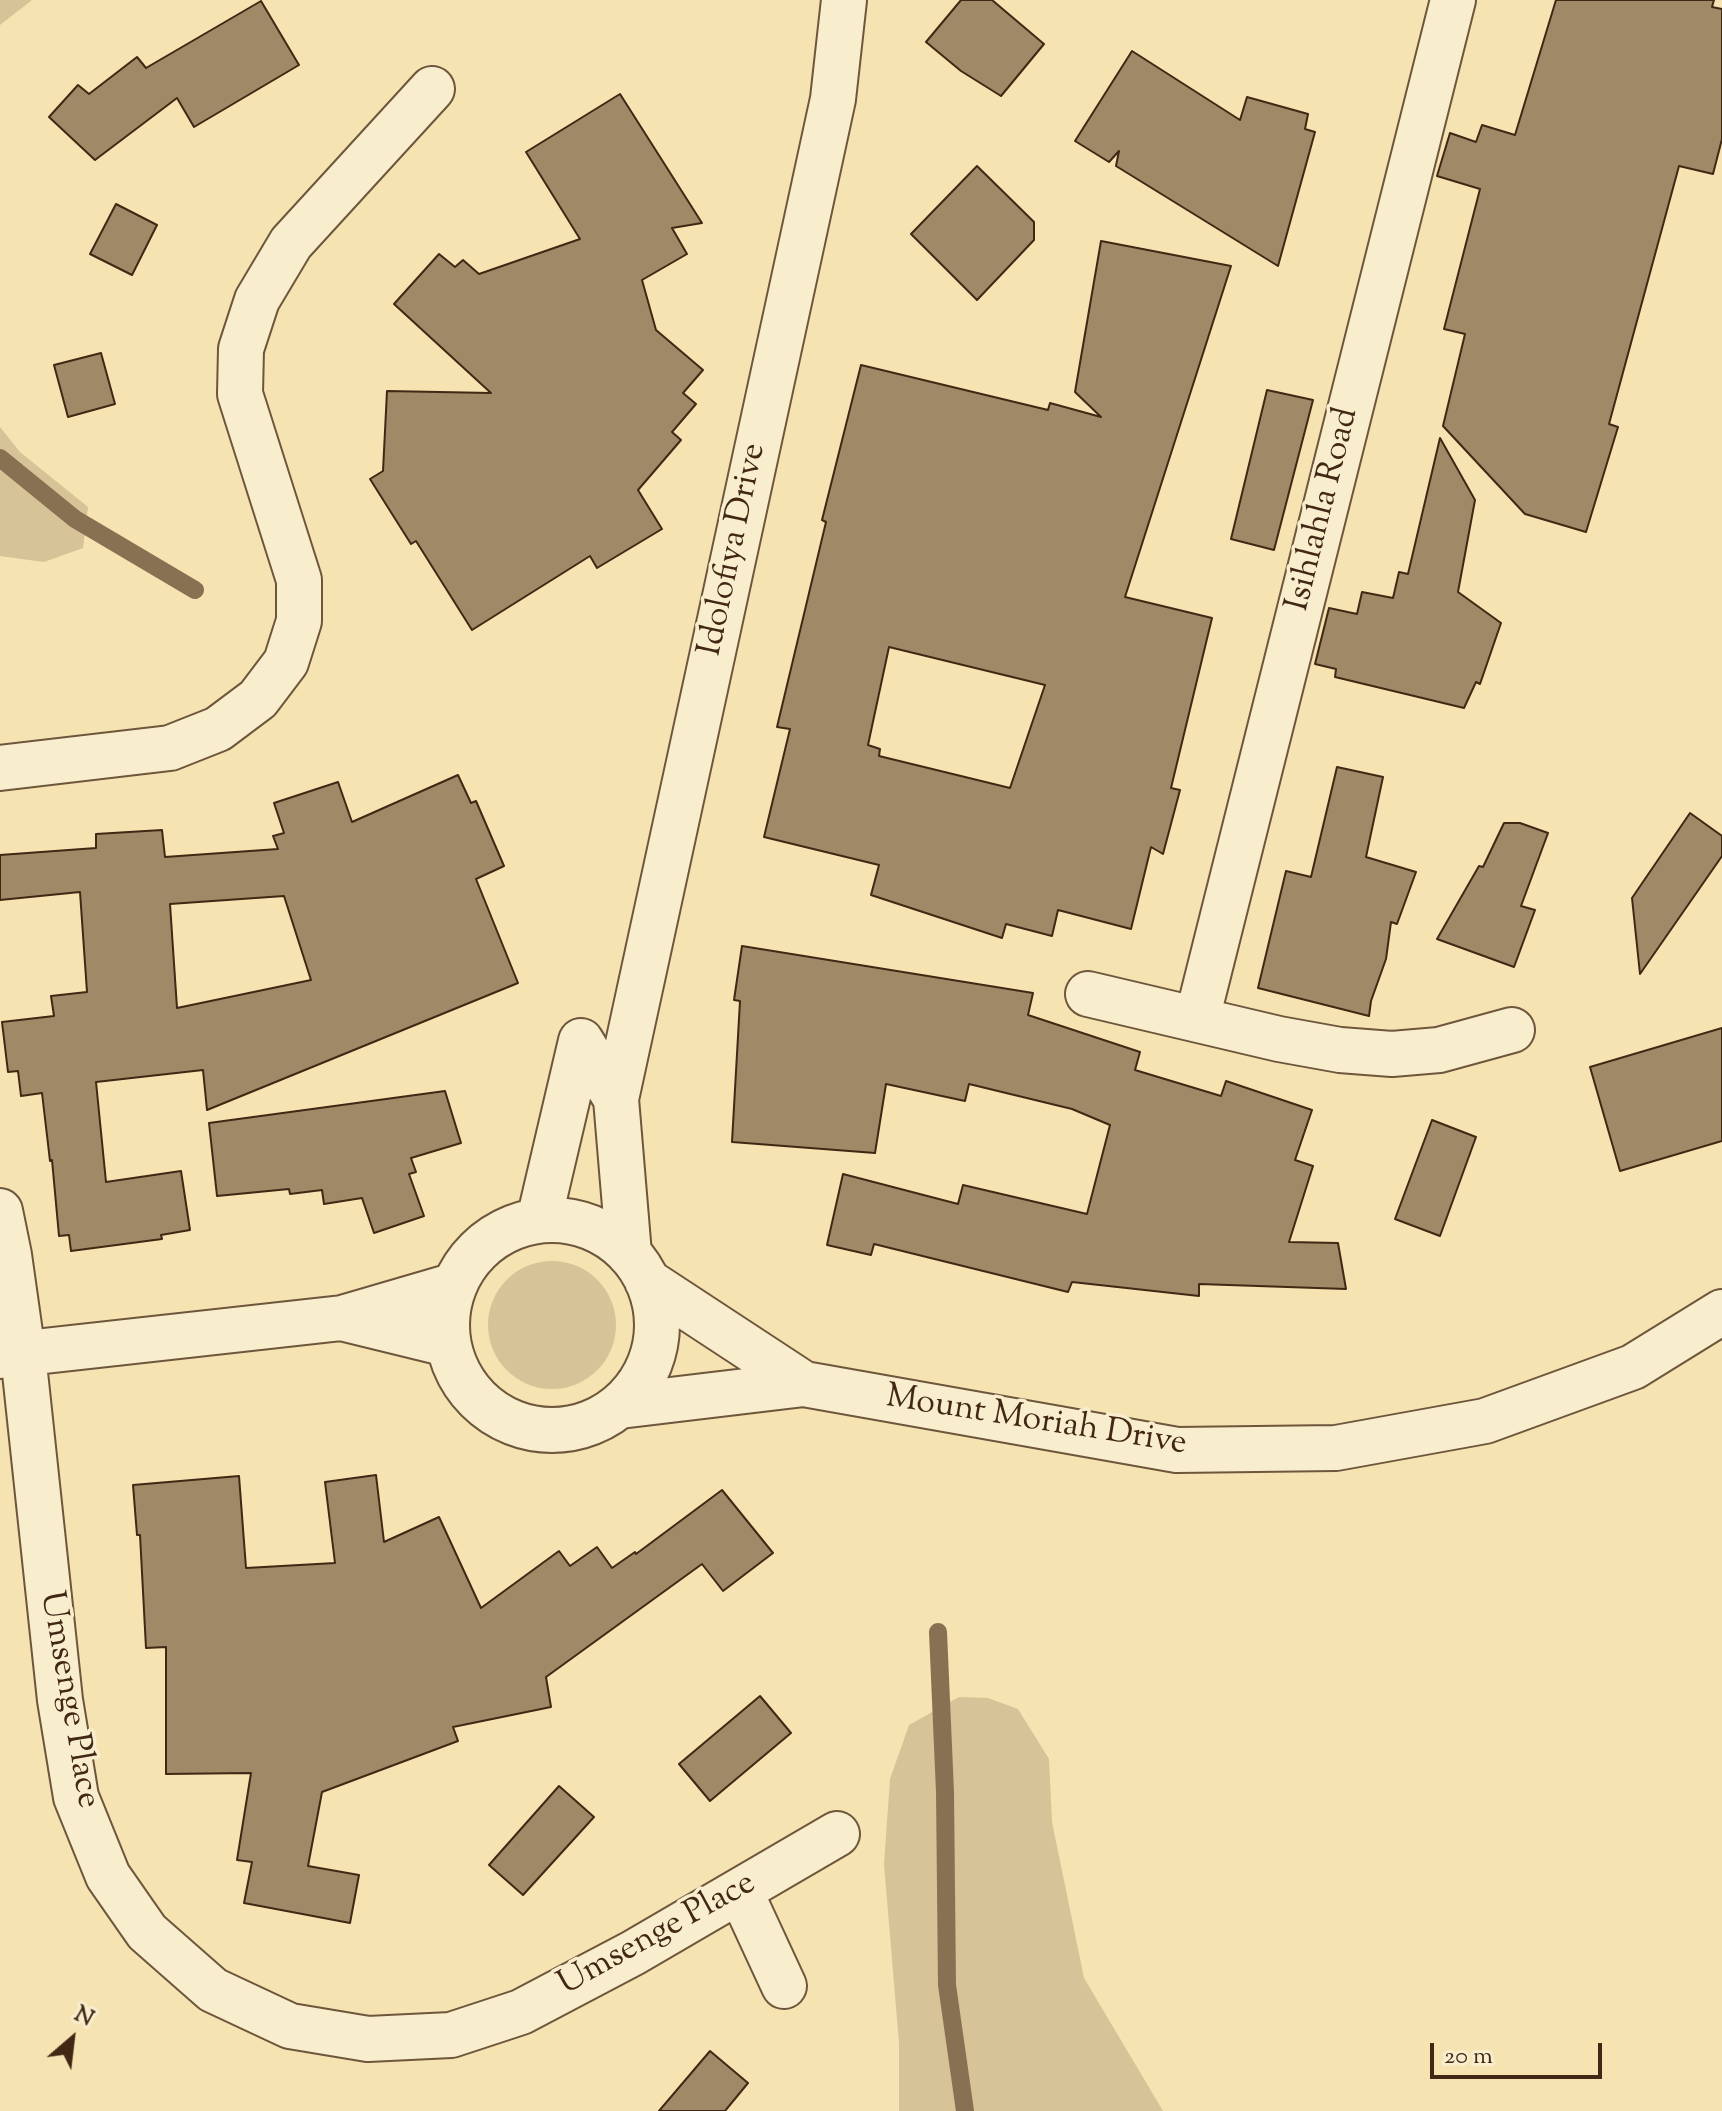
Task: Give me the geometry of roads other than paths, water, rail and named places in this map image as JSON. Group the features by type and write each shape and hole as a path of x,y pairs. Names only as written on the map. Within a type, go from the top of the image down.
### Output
{"street":[{"name":"Idolofiya Drive","path":"638,1267 616,1099 830,114 844,0"},
{"name":"Isihlahla Road","path":"1197,1019 1453,0"},
{"path":"0,768 170,748 218,729 258,699 286,662 299,621 299,580 240,394 241,349 257,300 291,243 432,89"},
{"path":"1088,994 1279,1039 1340,1050 1392,1054 1439,1050 1512,1030"},
{"name":"Idolofiya Drive","path":"539,1220 581,1041 616,1099"},
{"name":"Umsenge Place","path":"0,1211 9,1255 12,1355 76,1797 108,1876 147,1932 213,1990 290,2026 368,2039 451,2035 521,2012 633,1953 837,1834"},
{"name":"Mount Moriah Drive","path":"638,1267 657,1312 656,1344 644,1379 620,1406 588,1425 552,1431 516,1425 484,1407 460,1379 447,1344 446,1315 458,1275 479,1249 507,1229 539,1220 583,1224 604,1234 638,1267 804,1384"},
{"path":"12,1355 342,1318 455,1285"},
{"name":"Mount Moriah Drive","path":"620,1406 804,1384 1177,1450 1336,1448 1485,1421 1633,1367 1722,1312"},
{"path":"342,1318 447,1344"},
{"path":"740,1891 784,1986"}],"waterway":[{"path":"0,458 75,519 195,590"},
{"path":"938,1632 945,1792 947,1985 965,2111"}]}
